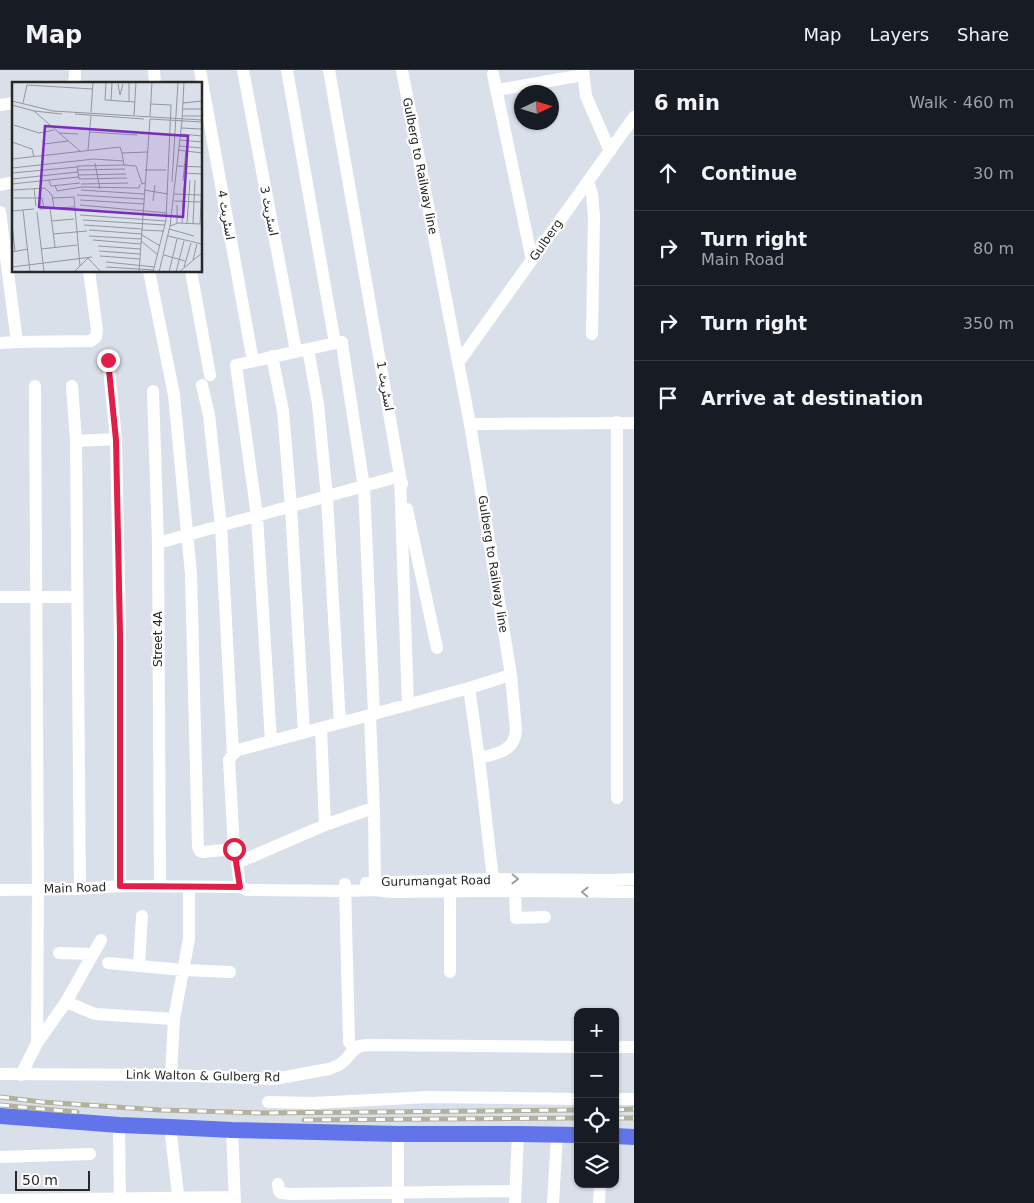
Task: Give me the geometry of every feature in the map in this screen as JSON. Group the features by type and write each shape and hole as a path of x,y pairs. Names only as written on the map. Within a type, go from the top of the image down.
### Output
{"main road":[{"path":"0,1116 119,1126 170,1126 232,1130 398,1134 574,1135"},
{"path":"619,1136 634,1137"}],"street":[{"name":"اسٹریٹ 3","path":"243,70 302,350 318,404 326,497 340,723"},
{"path":"286,70 335,343"},
{"name":"اسٹریٹ 1","path":"329,70 400,476 408,705"},
{"name":"Gulberg to Railway line","path":"402,70 470,424 511,675 516,738 507,749 479,758"},
{"path":"497,90 583,72 586,96 610,151"},
{"path":"493,74 532,260"},
{"name":"اسٹریٹ 4","path":"202,91 206,132 253,360"},
{"name":"Gulberg","path":"458,363 634,117"},
{"path":"588,181 592,194 594,217 592,334"},
{"path":"0,212 17,342"},
{"path":"0,343 91,341 96,337 97,330 89,272"},
{"path":"149,272 174,395 191,584 198,847 203,852 234,849"},
{"path":"191,272 210,374"},
{"path":"271,741 257,516 236,365 340,342 342,344 364,487 376,886 391,892 450,891 492,885 515,891 634,892"},
{"path":"272,356 283,411 291,506 304,733"},
{"path":"108,360 116,440 120,634 120,886"},
{"path":"35,386 37,1043"},
{"path":"72,386 76,441 80,889"},
{"path":"202,386 209,414 221,526 233,754"},
{"name":"Street 4A","path":"153,391 158,543 160,886"},
{"path":"617,422 617,798"},
{"path":"470,424 634,423"},
{"path":"76,441 116,440"},
{"path":"158,543 400,476 437,648"},
{"path":"0,597 78,597"},
{"path":"240,887 234,849 229,760 238,750 372,715 511,675"},
{"path":"469,688 479,758 492,885"},
{"path":"320,728 325,825"},
{"path":"237,863 325,825 366,810 374,811"},
{"name":"Gurumangat Road","path":"376,886 492,885 634,879"},
{"name":"Main Road","path":"0,890 80,889 120,886 240,887 248,890 376,886"},
{"path":"171,1075 174,1019 189,939 189,887"},
{"path":"345,887 349,1042 355,1049 367,1045 574,1047"},
{"path":"450,891 450,972"},
{"path":"515,891 516,918 545,917"},
{"path":"139,966 142,916"},
{"path":"21,1075 37,1043 66,1002 101,940"},
{"path":"59,953 92,954"},
{"path":"108,963 230,972"},
{"path":"66,1002 96,1014 174,1019"},
{"path":"619,1047 634,1047"},
{"name":"Link Walton & Gulberg Rd","path":"0,1074 171,1075 274,1079 328,1069 339,1065 355,1049"},
{"path":"268,1102 314,1103 428,1097 574,1099"},
{"path":"619,1099 634,1099"},
{"path":"119,1126 120,1201"},
{"path":"170,1126 179,1200"},
{"path":"0,1200 235,1200 232,1130"},
{"path":"398,1134 398,1198"},
{"path":"278,1184 279,1191 291,1198 515,1197 518,1134"},
{"path":"553,1203 557,1135"},
{"path":"0,1157 90,1154"},
{"path":"599,1203 600,1188"}],"railway":[{"path":"0,1097 42,1102 160,1110 262,1113 574,1110"},
{"path":"0,1105 77,1112"},
{"path":"619,1110 634,1109"},
{"path":"304,1120 574,1118"},
{"path":"619,1118 634,1118"}],"route":[{"path":"108,360 116,440 120,634 120,886 240,887 234,849"}]}
